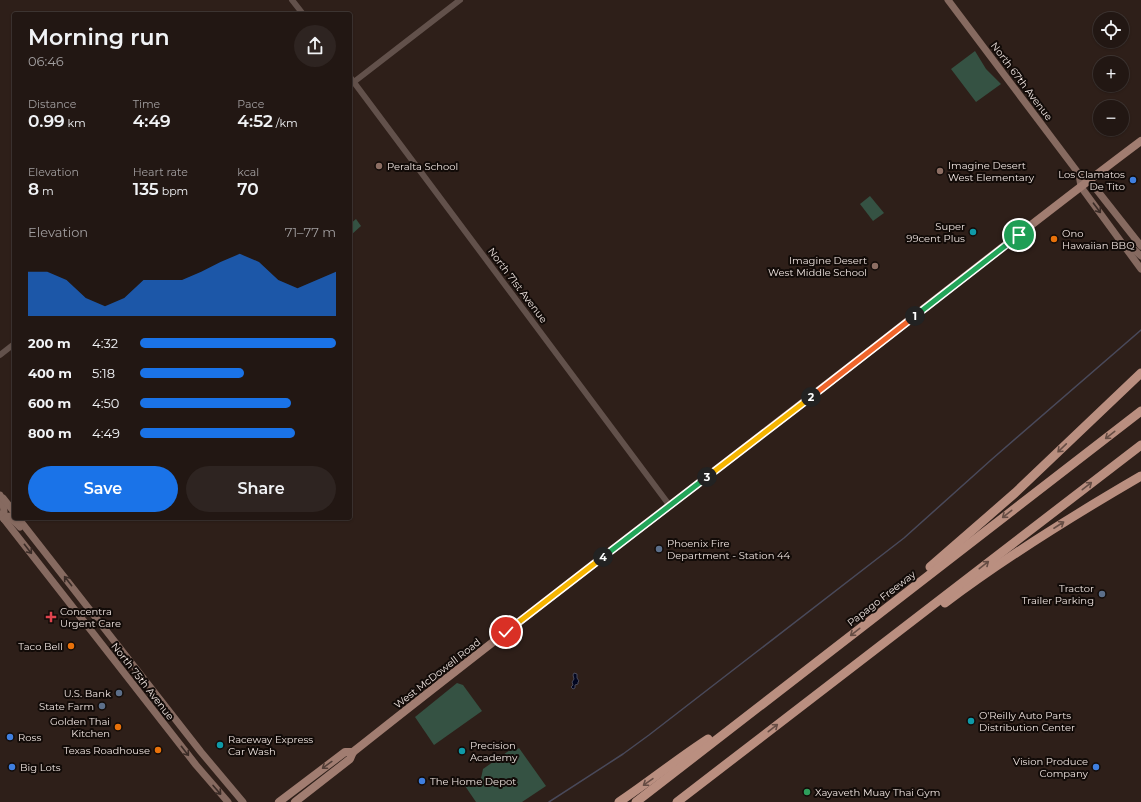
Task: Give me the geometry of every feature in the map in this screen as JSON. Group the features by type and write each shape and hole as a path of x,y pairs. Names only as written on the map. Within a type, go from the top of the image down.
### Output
{"highway":[{"path":"886,608 942,556 1015,493 1141,372"},
{"name":"Papago Freeway","path":"636,802 1141,411"},
{"path":"677,802 1141,445"},
{"path":"854,666 907,632 979,578 1057,526 1141,476"},
{"path":"619,802 690,751 772,697"},
{"path":"685,802 742,752"}],"main road":[{"name":"North 67th Avenue","path":"948,0 1079,174 1089,180 1141,246"},
{"name":"West McDowell Road","path":"295,802 350,759 353,752 461,666 1141,141"},
{"name":"North 67th Avenue","path":"1079,174 1081,186 1141,269"},
{"path":"1125,247 1133,247 1141,256"},
{"path":"0,495 12,510"},
{"path":"0,495 5,512 2,516 9,516 12,518"},
{"name":"North 75th Avenue","path":"2,516 182,747 228,802"},
{"path":"14,520 52,561"},
{"name":"North 75th Avenue","path":"20,520 198,748 243,802"},
{"name":"West McDowell Road","path":"279,802 345,752 353,752"}],"street":[{"path":"292,0 301,12"},
{"path":"352,80 460,0"},
{"name":"North 71st Avenue","path":"352,82 670,506"},
{"path":"0,355 12,346"}],"green space":[{"path":"975,51 986,69 1001,84 976,102 951,69"},
{"path":"870,196 884,213 873,221 860,204"},
{"path":"356,219 361,226 352,234 352,222"},
{"path":"457,683 463,685 482,711 434,745 415,717"},
{"path":"519,748 546,786 522,802 476,802 463,783 472,787 477,785 480,781 483,769 510,750 516,750"}],"water":[{"path":"574,673 577,674 579,681 573,689 571,687 573,685 572,682 574,679"}],"waterway":[{"path":"549,802 623,754 649,735 904,538 991,460 1141,330"}],"place":[{"name":"Peralta School","path":"379,166"},
{"name":"Imagine Desert West Elementary","path":"940,171"},
{"name":"Los Clamatos De Tito","path":"1133,180"},
{"name":"Super 99cent Plus","path":"973,232"},
{"name":"Ono Hawaiian BBQ","path":"1054,239"},
{"name":"Imagine Desert West Middle School","path":"875,266"},
{"name":"Phoenix Fire Department - Station 44","path":"659,549"},
{"name":"Tractor Trailer Parking","path":"1102,594"},
{"name":"Concentra Urgent Care","path":"51,617"},
{"name":"Taco Bell","path":"71,646"},
{"name":"U.S. Bank","path":"119,693"},
{"name":"State Farm","path":"102,706"},
{"name":"O'Reilly Auto Parts Distribution Center","path":"971,721"},
{"name":"Golden Thai Kitchen","path":"118,727"},
{"name":"Ross","path":"10,737"},
{"name":"Raceway Express Car Wash","path":"220,745"},
{"name":"Texas Roadhouse","path":"158,750"},
{"name":"Precision Academy","path":"462,751"},
{"name":"Big Lots","path":"12,767"},
{"name":"Vision Produce Company","path":"1096,767"},
{"name":"The Home Depot","path":"422,781"},
{"name":"Xayaveth Muay Thai Gym","path":"807,792"}],"route":[{"path":"506,632 1019,235"}]}
